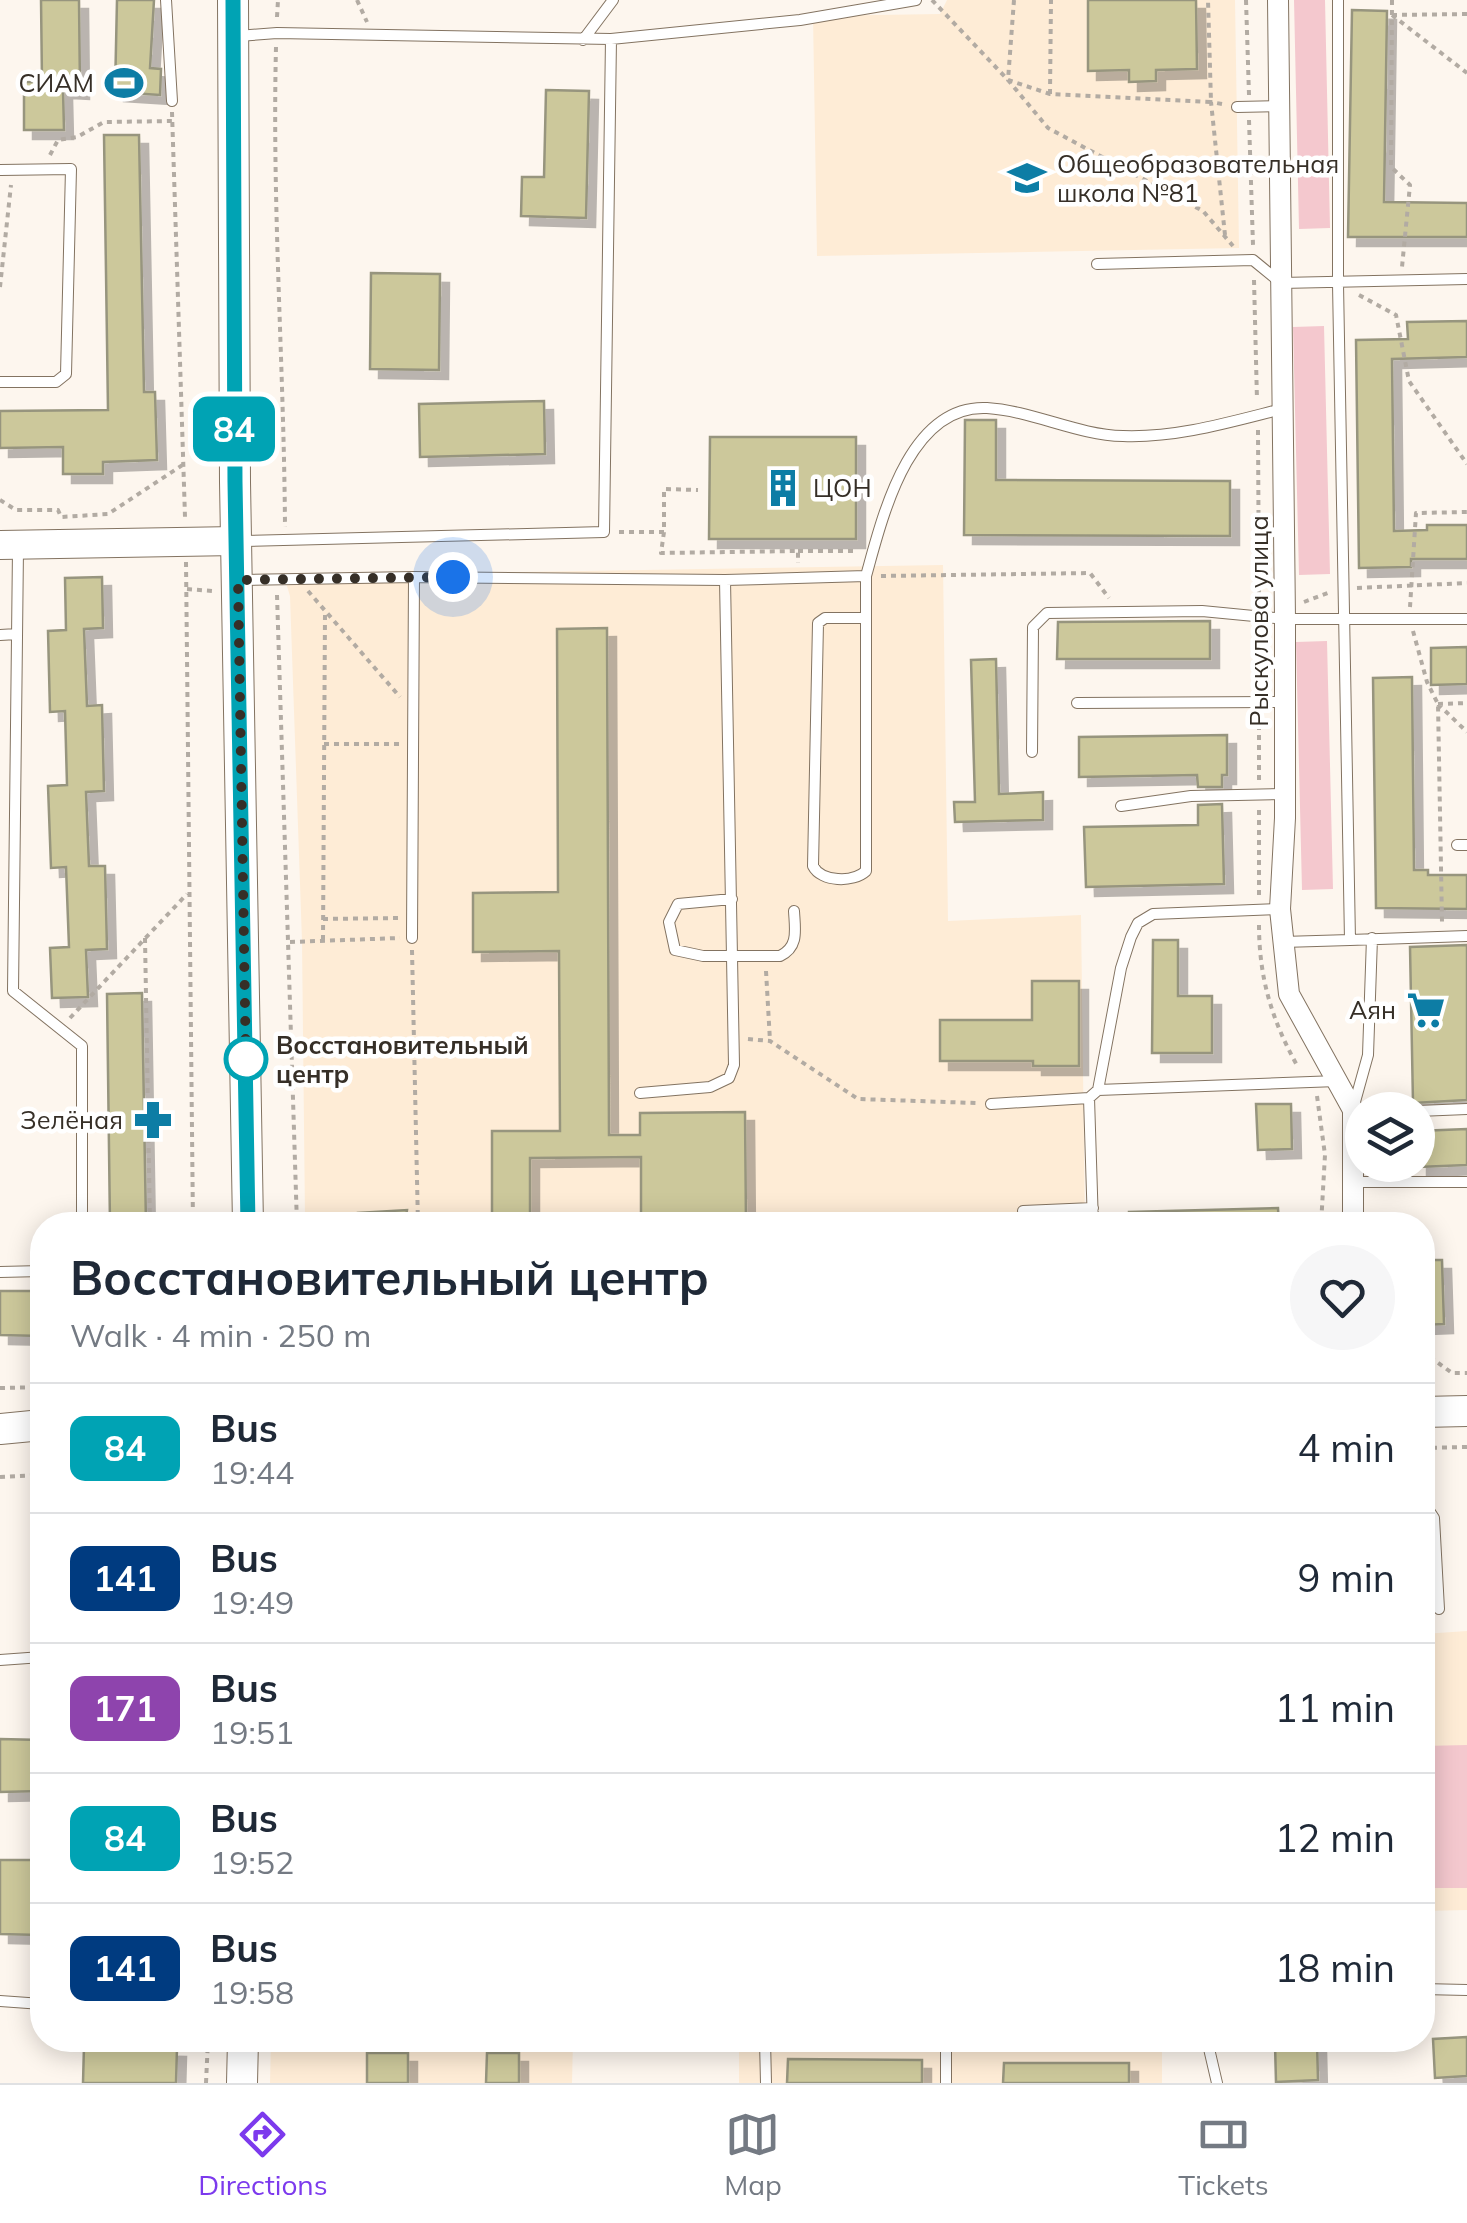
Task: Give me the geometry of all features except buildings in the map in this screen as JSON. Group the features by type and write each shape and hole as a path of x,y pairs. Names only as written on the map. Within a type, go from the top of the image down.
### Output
{"main road":[{"path":"233,0 236,541 248,1212"},
{"path":"1435,1412 1467,1411"},
{"path":"0,1429 30,1427"},
{"path":"242,2083 243,2052"}],"street":[{"name":"Рыскулова улица","path":"1278,0 1285,794 1270,905 1282,942 1289,994 1345,1095"},
{"path":"9,544 236,541"},
{"path":"1352,1182 1353,1212"}],"lane":[{"path":"166,0 172,101"},
{"path":"584,40 613,0"},
{"path":"232,37 277,33 611,40 800,20 916,0"},
{"path":"1338,0 1338,284 1350,940"},
{"path":"236,541 604,532 611,40"},
{"path":"1243,106 1278,106"},
{"path":"0,382 56,382 66,374 71,169 6,170"},
{"path":"1097,264 1253,260 1281,283 1467,279"},
{"path":"865,618 825,618 818,623 813,866 822,876 852,879 866,871 866,576 889,495 919,441 957,413 985,408 1120,436 1181,434 1283,409"},
{"path":"9,544 17,634 13,991 82,1046 82,1212"},
{"path":"238,580 725,580 866,576"},
{"path":"412,938 414,577"},
{"path":"640,1093 710,1086 729,1078 734,1066 725,580"},
{"path":"1032,752 1033,627 1047,612 1202,611 1286,619 1467,619"},
{"path":"0,635 17,634"},
{"path":"1077,703 1285,702"},
{"path":"1121,806 1208,795 1285,794"},
{"path":"732,899 678,904 669,922 671,943 681,954 780,956 790,951 795,942 794,911"},
{"path":"1093,1212 1094,1094 1121,968 1138,923 1153,914 1270,905"},
{"path":"1282,942 1467,936"},
{"path":"1360,1092 1368,1055 1372,938"},
{"path":"990,1104 1094,1094 1337,1082"},
{"path":"1435,1110 1467,1109"},
{"path":"1435,1182 1467,1182"},
{"path":"1022,1211 1093,1208"},
{"path":"0,1272 30,1272"},
{"path":"1435,1536 1439,1609"},
{"path":"0,1660 30,1658"},
{"path":"1435,1990 1467,1990"},
{"path":"0,2002 30,2003"},
{"path":"765,2052 766,2083"},
{"path":"946,2052 946,2083"},
{"path":"1210,2052 1217,2083"}],"path":[{"path":"278,0 274,122 284,370 285,540"},
{"path":"357,0 373,36"},
{"path":"932,0 1048,128 1202,211 1236,249"},
{"path":"1008,80 1014,0"},
{"path":"1050,94 1051,0"},
{"path":"1208,0 1210,102 1225,237"},
{"path":"1246,0 1243,106 1258,415 1259,693"},
{"path":"1392,0 1392,167 1410,185 1401,282"},
{"path":"1392,15 1467,14"},
{"path":"1392,15 1467,74"},
{"path":"1008,80 1050,94 1210,102"},
{"path":"172,101 186,541 194,1212"},
{"path":"42,169 58,140 77,137 104,122 172,122"},
{"path":"0,287 6,170"},
{"path":"1338,284 1396,315 1409,381 1467,464"},
{"path":"0,500 16,510 58,510 61,516 108,514 184,464"},
{"path":"698,490 664,489 661,553 873,551"},
{"path":"1467,512 1416,513 1410,619 1427,682 1438,704 1467,732"},
{"path":"604,532 664,532"},
{"path":"798,551 798,578"},
{"path":"866,576 1090,572 1120,612"},
{"path":"284,580 277,595 298,1212"},
{"path":"298,580 414,714"},
{"path":"1412,585 1467,583"},
{"path":"322,940 325,612"},
{"path":"1438,704 1467,703"},
{"path":"1438,704 1442,936"},
{"path":"1259,712 1259,788"},
{"path":"324,744 414,744"},
{"path":"1259,807 1270,905"},
{"path":"60,1028 188,892"},
{"path":"322,919 412,918"},
{"path":"1259,921 1259,940"},
{"path":"145,938 150,1212"},
{"path":"290,942 412,938 418,1212"},
{"path":"765,957 770,1041"},
{"path":"734,1038 770,1041 858,1100 990,1104"},
{"path":"1435,1361 1452,1374 1467,1373"},
{"path":"0,1388 30,1387"},
{"path":"1435,1448 1467,1447"},
{"path":"0,1477 30,1476"},
{"path":"206,2083 207,2052"}],"shaded area":[{"name":"Общеобразовательная школа №81","path":"947,0 1235,0 1239,248 817,256 813,16 940,14"},
{"path":"1294,0 1325,0 1330,228 1299,229"},
{"path":"1324,326 1330,574 1299,575 1293,327"},
{"path":"943,565 948,921 1081,915 1085,1212 305,1212 302,941 290,596 284,576"},
{"path":"1327,641 1333,889 1302,890 1296,642"},
{"path":"1467,1631 1467,1910 1435,1911 1435,1633"},
{"path":"1467,1745 1467,1888 1435,1888 1435,1746"},
{"path":"271,2052 573,2052 572,2083 270,2083"},
{"path":"739,2052 1162,2052 1162,2083 739,2083"}],"bus line":[{"name":"84","path":"233,0 235,482 248,1212"}],"place":[{"name":"СИАМ","path":"124,83"},
{"name":"Общеобразовательная школа №81","path":"1027,178"},
{"name":"ЦОН","path":"783,488"},
{"name":"Аян","path":"1426,1010"},
{"name":"Восстановительный центр","path":"246,1059"},
{"name":"Зелёная","path":"153,1120"}],"route":[{"path":"246,1059 246,1067 238,580 453,577"}]}
